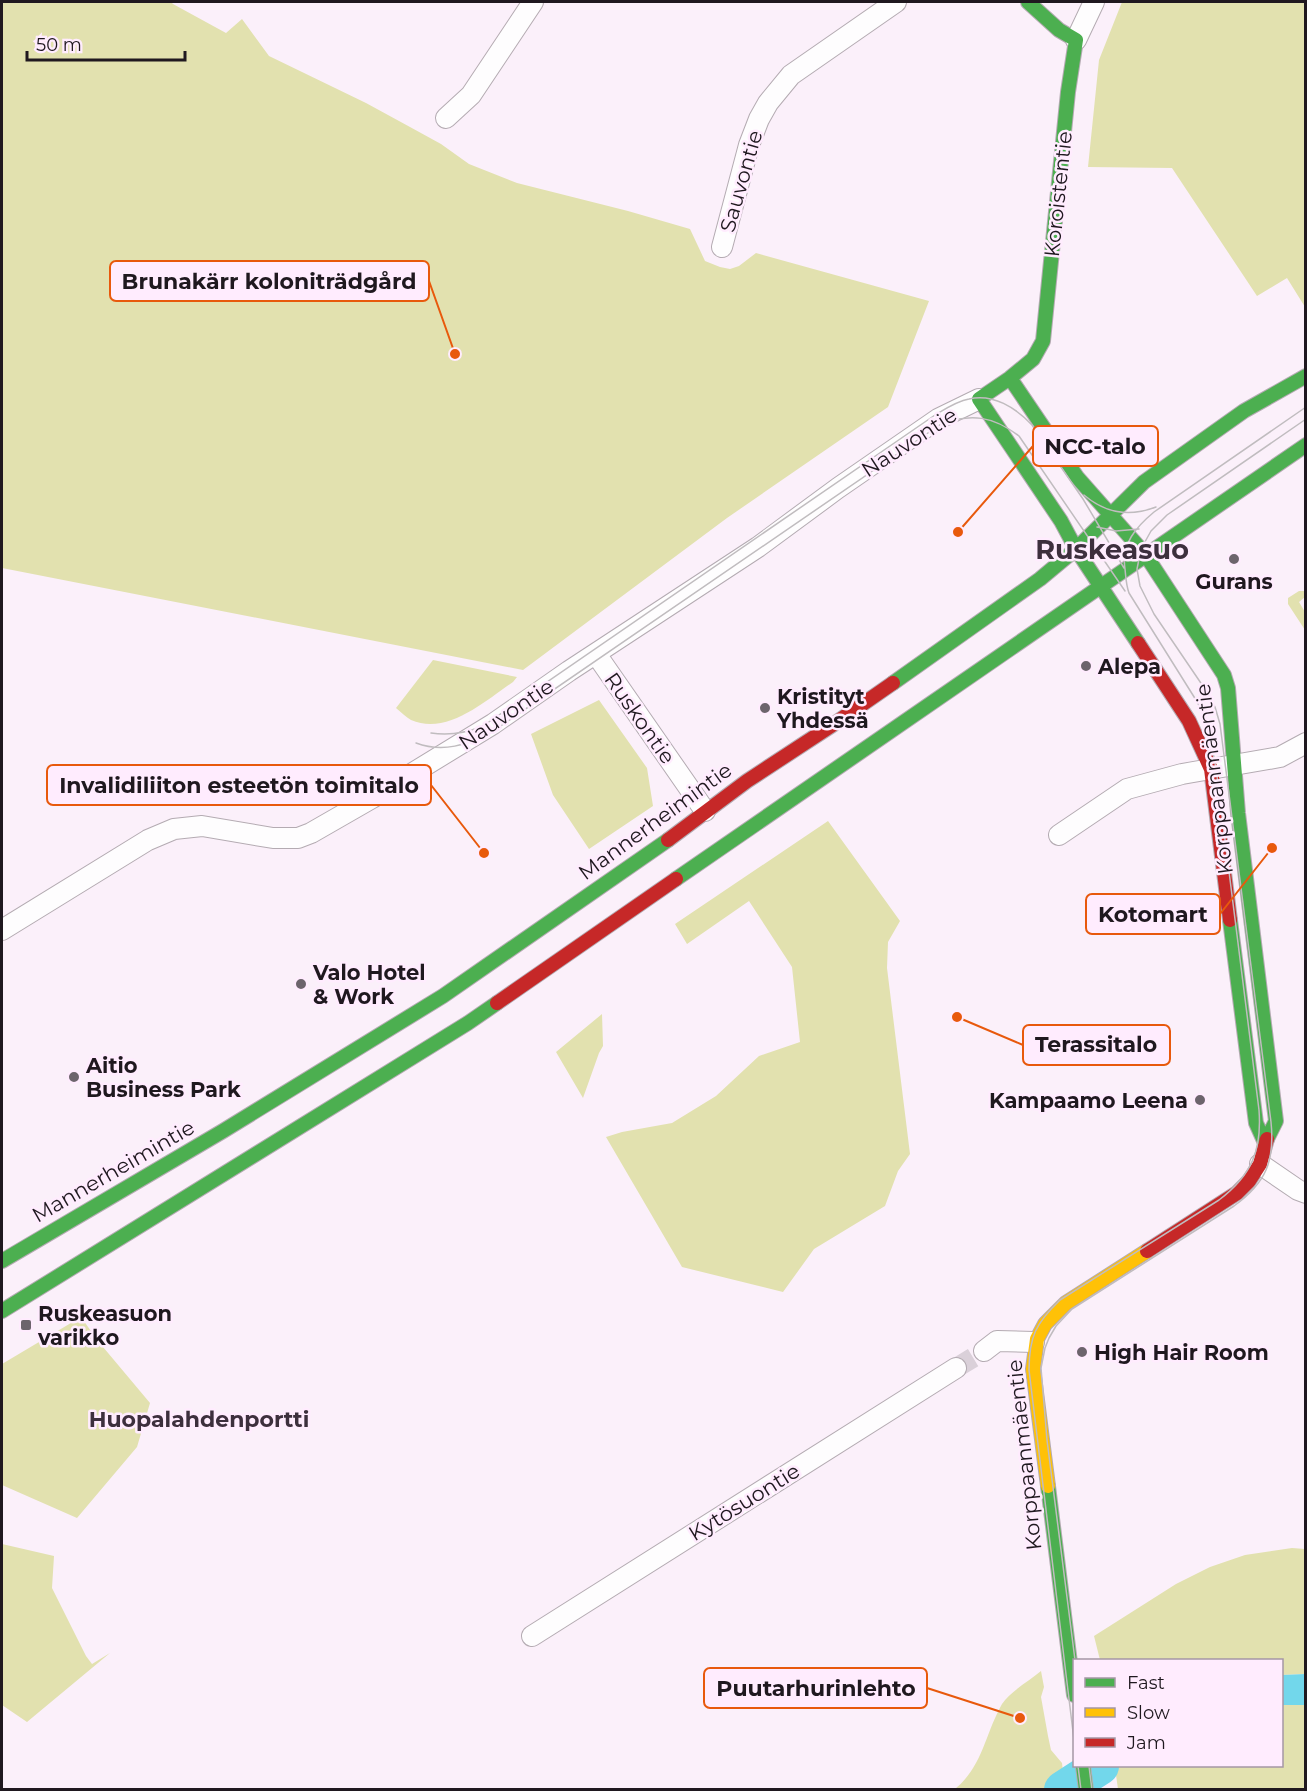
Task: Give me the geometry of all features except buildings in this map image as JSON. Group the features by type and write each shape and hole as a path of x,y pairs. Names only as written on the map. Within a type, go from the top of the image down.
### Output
{"main road":[{"path":"1028,2 1059,30 1076,40"},
{"name":"Koroistentie","path":"980,399 1033,359 1043,341 1068,92 1076,40"},
{"name":"Mannerheimintie","path":"2,1261 223,1131 443,996 1030,586 1076,549 1144,482 1244,411 1305,376"},
{"path":"1010,378 1077,477 1109,515"},
{"path":"980,399 1061,521 1076,549"},
{"path":"2,1311 468,1023 1305,445"},
{"name":"Korppaanmäentie","path":"1073,1687 1035,1382 1034,1342 1048,1320 1057,1311 1231,1198 1249,1182 1260,1164 1265,1143 1276,1121 1234,766 1228,688 1224,675 1196,629 1145,554 1109,515"},
{"name":"Korppaanmäentie","path":"1076,549 1189,721 1211,769 1256,1123 1265,1143"},
{"path":"1083,1767 1086,1790"}],"street":[{"path":"447,118 471,95 533,2"},
{"name":"Sauvontie","path":"722,247 748,145 768,103 791,75 896,2"},
{"name":"Koroistentie","path":"1076,40 1094,2"},
{"name":"Nauvontie","path":"2,930 148,840 174,829 202,826 273,838 298,838 311,833 459,746 758,547 938,419 980,399"},
{"name":"Ruskontie","path":"596,654 705,811"},
{"path":"1059,835 1127,789 1182,774 1280,757 1305,743"},
{"path":"1260,1164 1305,1193"},
{"path":"984,1351 997,1341 1034,1342"},
{"name":"Kytösuontie","path":"532,1636 956,1368"}],"green space":[{"path":"2,2 171,2 226,33 242,19 269,56 366,103 441,144 469,164 517,183 690,229 705,261 730,269 739,266 756,253 929,301 888,407 727,518 523,670 2,568"},
{"path":"1122,2 1305,2 1305,307 1287,278 1257,296 1172,168 1088,167 1099,60"},
{"path":"1299,591 1305,591 1305,597 1299,602 1305,612 1305,630 1288,604 1288,598"},
{"path":"433,660 517,677 478,707 465,714 452,720 425,724 411,720 396,708"},
{"path":"599,700 647,768 653,806 589,849 553,795 531,734"},
{"path":"828,821 900,921 888,942 887,968 910,1154 898,1171 885,1206 814,1249 783,1292 682,1267 606,1137 672,1123 716,1096 759,1056 800,1042 792,967 749,901 687,944 675,924"},
{"path":"602,1014 603,1046 583,1098 556,1052"},
{"path":"81,1317 150,1403 137,1447 77,1518 2,1485 2,1364"},
{"path":"2,1544 54,1556 52,1588 86,1656 92,1664 110,1653 27,1722 2,1705"},
{"path":"1292,1548 1305,1549 1305,1674 1283,1675 1283,1659 1100,1659 1094,1636 1176,1584 1210,1567 1245,1555"},
{"path":"1041,1671 1044,1687 1041,1697 1048,1736 1051,1750 1062,1763 1065,1789 955,1789 978,1760 1002,1704 1015,1690"},
{"path":"1283,1705 1305,1705 1305,1789 1118,1789 1115,1768 1283,1767"}],"water":[{"path":"1305,1674 1305,1705 1283,1705 1283,1675"}],"waterway":[{"path":"1063,1790 1098,1767"}],"tunnel":[{"path":"956,1368 984,1351"}],"tram line":[{"path":"431,733 458,733 483,726 935,415 965,400 987,398 1004,403 1032,425 1083,499 1124,568"},
{"path":"1073,1732 1029,1370 1032,1339 1045,1316 1060,1300 1230,1191 1247,1171 1259,1137 1259,1110 1216,768 1209,733 1196,700 1129,593 1125,552 1136,530 1154,512 1306,407"},
{"path":"416,743 436,747 455,746 492,732 941,424 962,418 982,418 1000,424 1019,436 1125,591"},
{"path":"1075,1659 1047,1440 1041,1368 1045,1348 1056,1326 1072,1309 1234,1206 1254,1189 1266,1170 1272,1136 1220,724 1209,695 1154,614 1140,586 1137,569 1141,549 1151,531 1167,515 1306,419"},
{"path":"1084,495 1100,506 1118,512 1137,512 1156,507"},
{"path":"1097,527 1116,531 1139,529"},
{"path":"1078,1767 1081,1790"},
{"path":"1089,1767 1092,1790"}],"traffic: fast":[{"path":"1028,2 1059,30 1076,40 1068,92 1043,341 1033,359 979,399 1061,521 1076,549 1138,643"},
{"path":"893,683 1040,579 1076,549 1144,482 1244,411 1306,376"},
{"path":"1010,378 1077,477 1145,554 1224,675 1228,688 1238,813 1276,1121 1267,1139"},
{"path":"676,879 1306,445"},
{"path":"2,1261 223,1131 443,996 668,840"},
{"path":"1230,920 1256,1123 1265,1143"},
{"path":"2,1311 497,1003"},
{"path":"1048,1486 1073,1687"},
{"path":"1083,1767 1086,1790"}],"traffic: slow":[{"path":"1048,1486 1033,1369 1037,1339 1045,1324 1066,1303 1147,1251"}],"traffic: jam":[{"path":"1138,643 1189,721 1211,769 1230,920"},
{"path":"668,840 747,781 893,683"},
{"path":"497,1003 676,879"},
{"path":"1147,1251 1237,1193 1249,1181 1260,1164 1267,1139"}],"place":[{"name":"Brunakärr koloniträdgård","path":"455,354"},
{"name":"NCC-talo","path":"958,532"},
{"name":"Gurans","path":"1234,559"},
{"name":"Alepa","path":"1086,666"},
{"name":"Kristityt Yhdessä","path":"765,708"},
{"name":"Kotomart","path":"1272,848"},
{"name":"Invalidiliiton esteetön toimitalo","path":"484,853"},
{"name":"Valo Hotel & Work","path":"301,984"},
{"name":"Terassitalo","path":"957,1017"},
{"name":"Aitio Business Park","path":"74,1077"},
{"name":"Kampaamo Leena","path":"1200,1100"},
{"name":"Ruskeasuon varikko","path":"26,1325"},
{"name":"High Hair Room","path":"1082,1352"},
{"name":"Puutarhurinlehto","path":"1020,1718"}],"district":[{"name":"Ruskeasuo","path":"1112,549"},
{"name":"Huopalahdenportti","path":"199,1419"}]}
